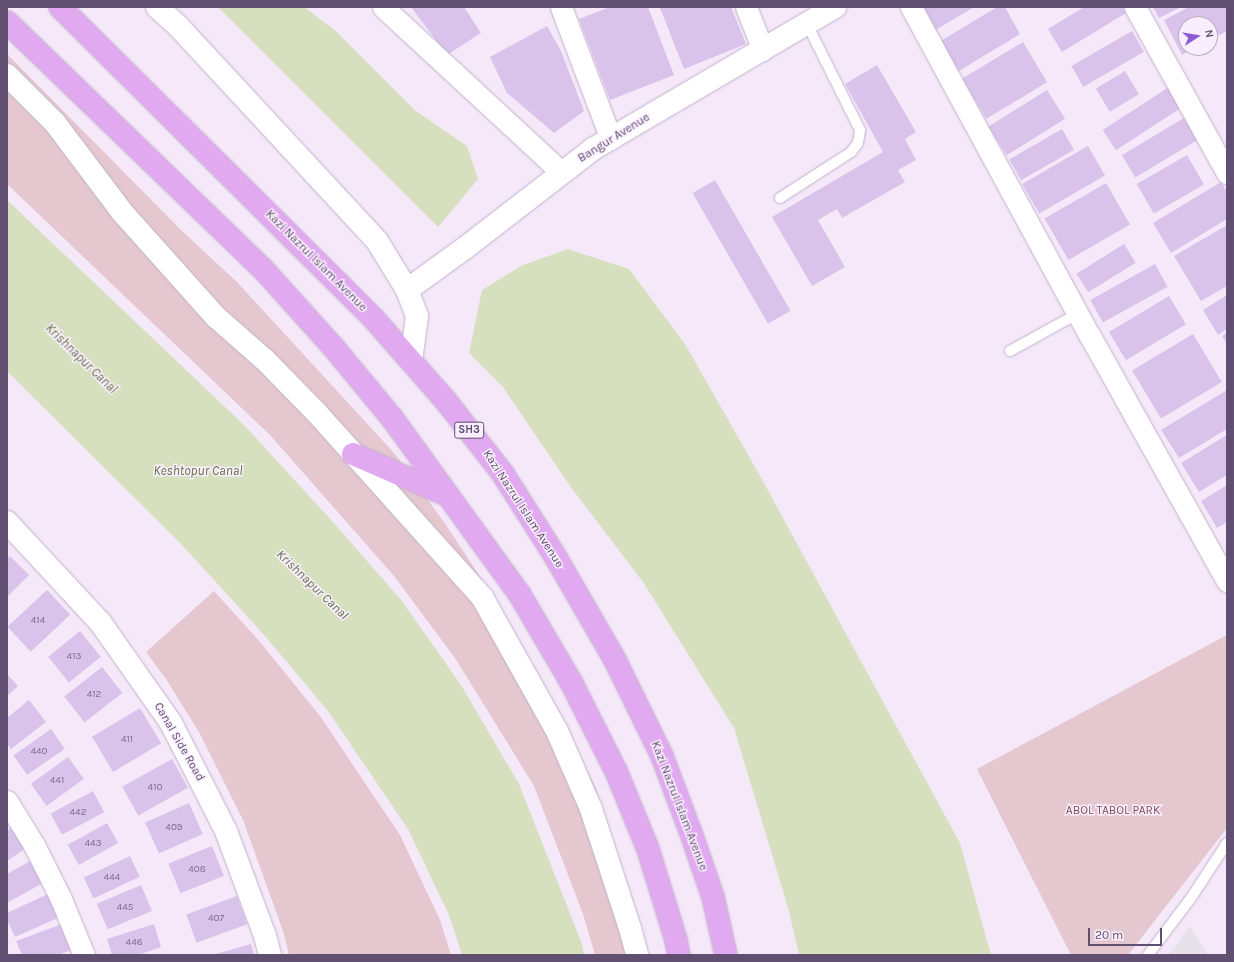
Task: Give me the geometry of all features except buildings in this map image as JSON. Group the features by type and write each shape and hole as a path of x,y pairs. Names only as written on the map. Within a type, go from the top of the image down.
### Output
{"main road":[{"name":"Kazi Nazrul Islam Avenue","path":"60,7 363,308 446,401 503,474 555,556 615,660 662,756 713,897 726,955"},
{"path":"7,22 262,268 354,371 392,418 520,595 571,682 616,771 648,849 676,940 679,955"},
{"path":"353,454 448,496"}],"street":[{"path":"157,7 178,26 377,241 407,290 417,316 411,361"},
{"path":"383,7 561,172"},
{"path":"560,7 611,139"},
{"path":"746,7 763,50"},
{"name":"Bangur Avenue","path":"407,290 465,248 561,172 611,139 835,7"},
{"path":"911,7 1077,314 1227,581"},
{"path":"1134,7 1227,173"},
{"path":"7,76 55,123 122,212 216,316 265,360 353,454 482,597 557,731 591,809 630,928 637,955"},
{"name":"Canal Side Road","path":"7,522 100,622 171,723 226,831 265,936 270,955"},
{"path":"7,802 34,845 61,899 84,955"}],"lane":[{"path":"780,198 851,152 858,143 859,137 860,130 853,114 806,24"},
{"path":"1010,351 1077,314"},
{"path":"1148,955 1191,898 1227,843"}],"shaded area":[{"path":"1190,926 1208,955 1168,955"}],"green space":[{"path":"7,54 183,232 237,282 395,454 446,525 500,607 550,698 596,789 632,909 644,955 595,955 583,914 534,786 455,658 394,576 270,435 7,184"},
{"path":"214,591 260,642 320,716 400,835 440,920 451,955 289,955 283,931 243,820 199,732 166,679 146,652"},
{"name":"ABOL TABOL PARK","path":"1227,635 1227,828 1128,955 1071,955 977,769"}],"water":[{"path":"218,7 304,7 337,32 416,111 467,146 478,179 438,227"},
{"name":"Keshtopur Canal","path":"7,200 245,426 333,522 402,601 461,685 519,784 582,944 584,955 462,955 449,915 408,829 328,711 265,636 183,546 7,371"},
{"path":"568,249 629,269 685,344 759,474 960,843 991,955 799,955 789,911 734,728 643,582 570,486 503,387 469,353 482,290 521,266"}],"water label":[{"name":"Krishnapur Canal","path":"81,359"},
{"name":"Krishnapur Canal","path":"312,585"}]}
